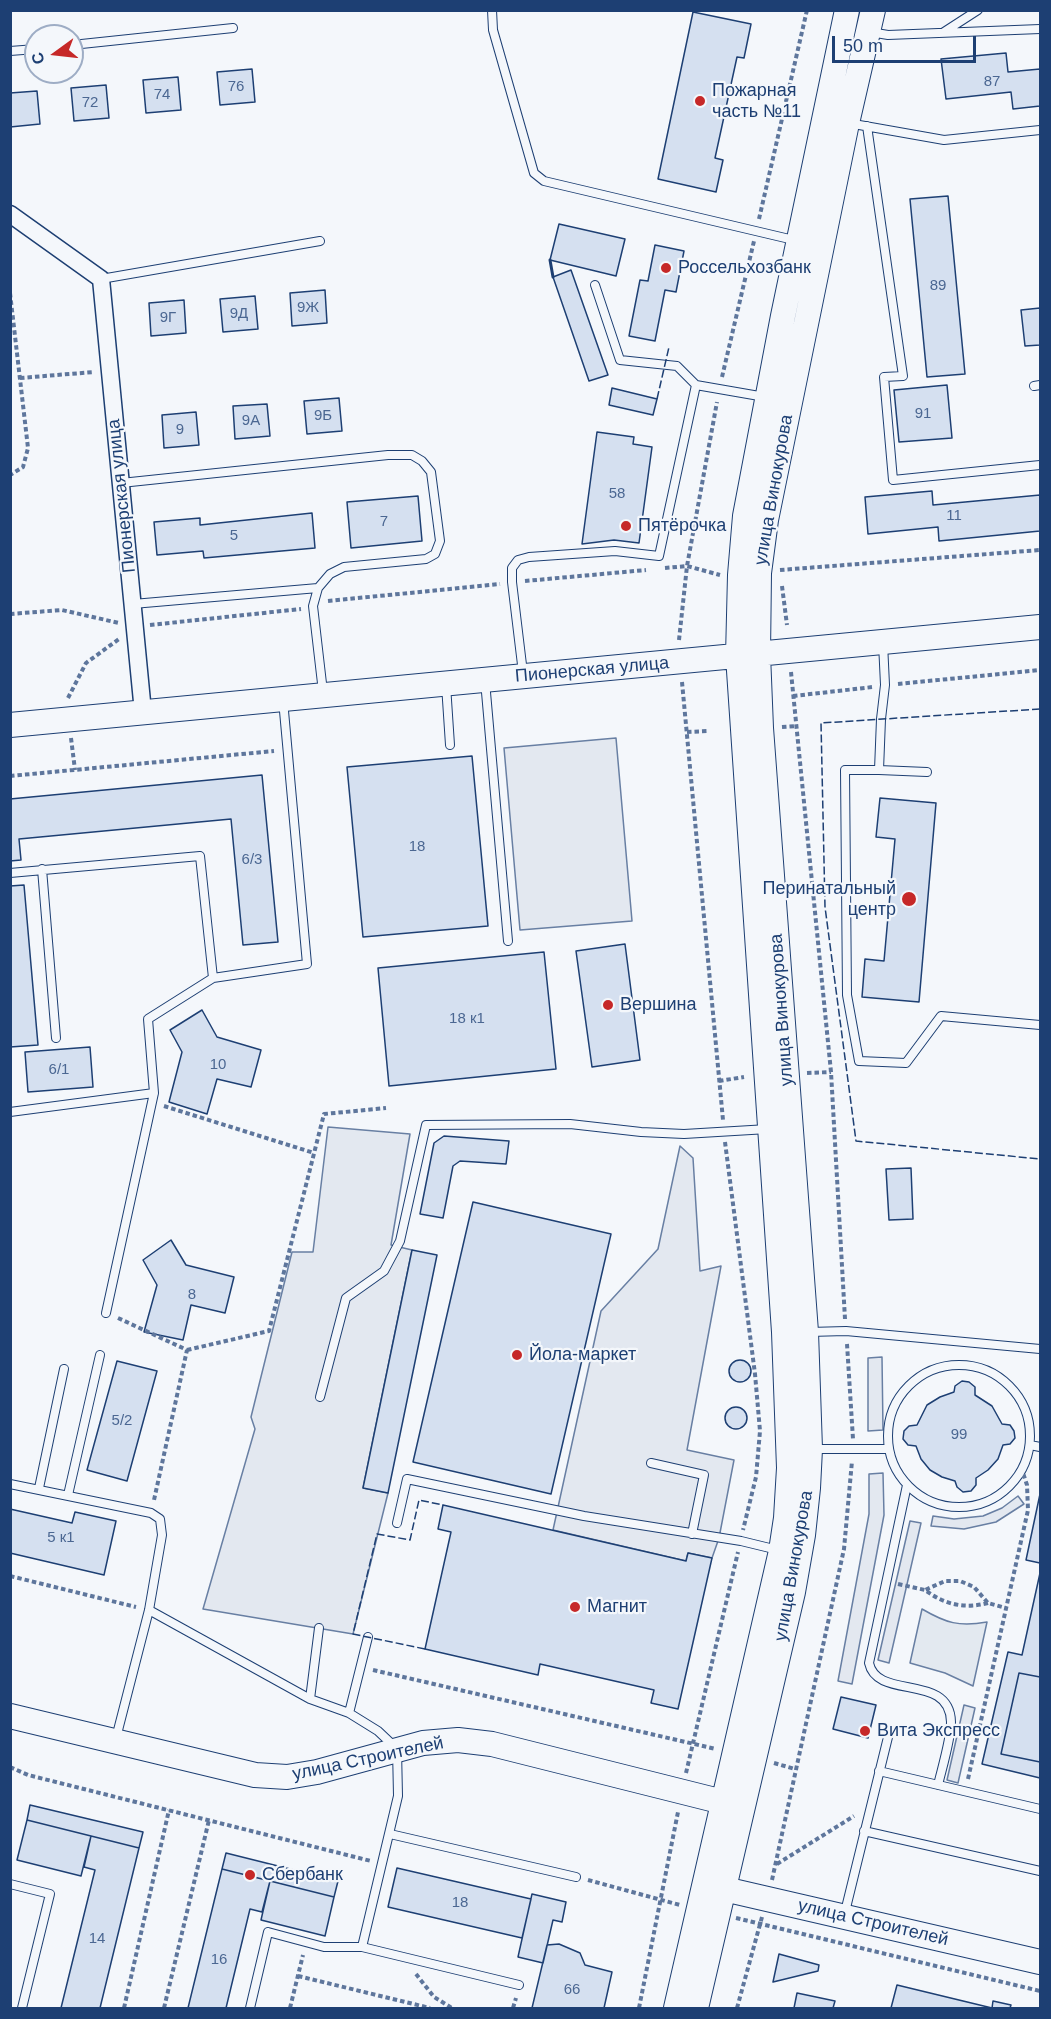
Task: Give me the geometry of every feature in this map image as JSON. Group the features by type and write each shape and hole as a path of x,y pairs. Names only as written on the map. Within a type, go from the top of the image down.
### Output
{"main road":[{"name":"улица Винокурова","path":"748,655 766,520 842,122 857,23"},
{"name":"улица Винокурова","path":"676,2008 709,1912 734,1804 795,1580 808,1488 810,1449 795,1332 781,1127 761,728 748,655 740,575 745,516 799,241 842,122"},
{"name":"Пионерская улица","path":"10,725 1041,627"},
{"name":"улица Винокурова","path":"734,1804 786,1518 795,1332"},
{"name":"улица Строителей","path":"10,1716 255,1775 287,1777 317,1772 423,1743 458,1740 492,1744 734,1804"},
{"name":"улица Строителей","path":"715,1887 1041,1962"},
{"name":"улица Винокурова","path":"696,2008 709,1912"}],"street":[{"path":"10,214 101,279"},
{"name":"Пионерская улица","path":"101,279 143,712"}],"lane":[{"path":"492,10 494,30 534,173 544,181 799,241"},
{"path":"944,32 978,10"},
{"path":"857,23 888,35 1041,28"},
{"path":"84,44 233,28"},
{"path":"1041,130 944,140 842,122 903,376 885,377 893,480 1041,465"},
{"path":"101,279 320,242"},
{"path":"595,285 620,360 677,366 696,384 767,398"},
{"path":"524,676 512,568 518,560 529,557 615,551 659,556 696,384"},
{"path":"121,483 388,455 412,455 422,460 431,472 435,489 440,541 435,554 426,559 344,567 330,574 318,588 313,606 323,695"},
{"path":"132,604 318,588"},
{"path":"879,770 885,686 883,642"},
{"path":"485,680 508,941"},
{"path":"446,684 450,745"},
{"path":"106,1313 153,1097 148,1019 213,978 307,964 283,699"},
{"path":"927,772 844,770 847,995 859,1061 906,1063 941,1017 1041,1025"},
{"path":"10,873 200,856 213,978"},
{"path":"42,869 56,1038"},
{"path":"10,1112 153,1097"},
{"path":"320,1397 346,1298 384,1271 400,1241 426,1125 570,1124 641,1132 724,1132 781,1127"},
{"path":"795,1332 846,1332 1041,1349"},
{"path":"68,1495 100,1355"},
{"path":"964,1364 992,1372 1014,1390 1023,1402 1028,1416 1031,1430 1030,1444 1022,1470 1005,1491 988,1502 968,1507 941,1505 917,1494 907,1485 892,1462 889,1449 890,1420 901,1394 923,1374 943,1366 964,1364"},
{"path":"39,1488 63,1369"},
{"path":"1030,1444 1041,1447"},
{"path":"810,1449 889,1449"},
{"path":"651,1463 704,1475 692,1534"},
{"path":"397,1523 407,1479 584,1516 741,1541 781,1551"},
{"path":"10,1484 39,1488 151,1513 160,1519 162,1535 149,1610 116,1742"},
{"path":"907,1485 869,1655 870,1669 881,1681 932,1693 947,1706 951,1722 938,1785"},
{"path":"149,1610 310,1699 349,1713 378,1731 397,1749 398,1796 362,1947"},
{"path":"310,1699 319,1628"},
{"path":"349,1713 368,1636"},
{"path":"844,1917 890,1729"},
{"path":"879,1771 1041,1809"},
{"path":"864,1831 1041,1871"},
{"path":"390,1834 576,1877"},
{"path":"10,1884 50,1894 22,2008"},
{"path":"250,2008 268,1932 324,1947 362,1947 519,1985"}],"path":[{"path":"679,641 687,566 719,388 807,10"},
{"path":"10,293 28,448 23,467 10,475"},
{"path":"20,378 110,371"},
{"path":"780,570 1041,550"},
{"path":"665,568 687,566 722,575"},
{"path":"10,615 62,610 135,626 301,609 329,600 653,569"},
{"path":"75,770 67,701 86,663 135,626"},
{"path":"793,696 1041,670"},
{"path":"639,2008 682,1791 756,1477 760,1431 724,1132 681,677"},
{"path":"773,727 796,726"},
{"path":"687,732 709,731"},
{"path":"10,776 287,750"},
{"path":"800,1073 831,1072"},
{"path":"719,1081 744,1077"},
{"path":"153,1097 314,1153"},
{"path":"106,1313 187,1350 269,1331 324,1114 386,1108"},
{"path":"151,1513 187,1350"},
{"path":"966,1792 1028,1510 1027,1485 1022,1470"},
{"path":"10,1576 149,1610"},
{"path":"886,1581 925,1590 939,1600 955,1605 988,1604 1006,1608"},
{"path":"925,1590 938,1583 960,1581 980,1592 988,1604"},
{"path":"361,1667 719,1750"},
{"path":"767,1762 796,1769"},
{"path":"10,1767 28,1775 383,1864"},
{"path":"776,1864 870,1806"},
{"path":"124,2008 170,1810"},
{"path":"164,2008 209,1820"},
{"path":"576,1877 660,1900 1041,1991"},
{"path":"737,2008 760,1924"},
{"path":"290,2008 306,1942"},
{"path":"408,1958 418,1978 434,1997 452,2008"},
{"path":"298,1976 430,2008"}],"shaded area":[{"path":"616,738 632,921 520,930 504,748"},
{"path":"328,1127 410,1134 391,1245 412,1250 363,1488 388,1493 353,1634 203,1609 255,1429 251,1417 292,1252 313,1252"},
{"path":"680,1146 693,1158 700,1271 721,1266 687,1450 734,1460 719,1538 712,1558 688,1553 686,1561 553,1530 601,1311 658,1249"},
{"path":"882,1357 883,1430 868,1431 868,1358"},
{"path":"883,1473 884,1515 852,1684 838,1681 869,1514 869,1474"},
{"path":"1018,1496 1024,1504 996,1522 964,1529 931,1526 933,1516 954,1519 983,1516 1002,1508"},
{"path":"910,1521 921,1523 889,1663 878,1660"},
{"path":"922,1609 953,1623 987,1622 973,1686 945,1673 910,1663"},
{"path":"964,1705 975,1708 958,1783 947,1780"}],"building":[{"path":"693,12 751,24 744,58 737,57 715,158 723,160 716,192 658,179"},
{"path":"1006,53 1008,72 1040,69 1040,106 1013,109 1011,92 946,99 941,59"},
{"path":"252,69 255,102 220,105 217,72"},
{"path":"178,77 181,110 146,113 143,80"},
{"path":"106,85 109,118 74,121 71,88"},
{"path":"37,91 40,124 10,127 10,93"},
{"path":"948,196 965,374 927,377 910,199"},
{"path":"559,224 625,239 616,276 550,260"},
{"path":"655,245 684,251 676,292 665,290 655,341 629,336 640,280 648,281"},
{"path":"571,270 608,375 589,381 553,277"},
{"path":"325,290 327,323 292,326 290,293"},
{"path":"255,296 258,329 223,332 220,299"},
{"path":"184,300 186,333 151,336 149,303"},
{"path":"1040,308 1040,345 1025,346 1021,310"},
{"path":"947,385 952,438 899,442 894,390"},
{"path":"612,388 657,399 653,415 609,405"},
{"path":"339,398 342,431 307,434 304,401"},
{"path":"267,404 270,436 235,439 233,406"},
{"path":"196,412 199,445 164,448 162,415"},
{"path":"597,432 634,437 633,444 652,447 639,543 614,540 582,544"},
{"path":"932,491 933,505 1040,495 1040,531 939,541 938,527 868,534 865,497"},
{"path":"418,496 422,541 351,548 347,502"},
{"path":"312,513 315,548 204,558 203,551 157,555 154,522 200,518 200,525"},
{"path":"472,756 488,926 363,937 347,767"},
{"path":"262,775 278,942 243,945 231,819 19,839 21,860 10,861 10,799"},
{"name":"Перинатальный центр","path":"880,798 936,803 919,1002 862,997 865,959 884,961 895,839 876,837"},
{"path":"24,885 38,1045 10,1047 10,886"},
{"name":"Вершина","path":"625,944 640,1060 592,1067 576,951"},
{"path":"544,952 556,1069 389,1086 378,968"},
{"path":"202,1010 217,1037 261,1050 251,1087 217,1079 207,1114 169,1102 182,1052 170,1030"},
{"path":"90,1047 93,1087 28,1092 25,1052"},
{"path":"444,1136 509,1141 506,1164 460,1161 453,1166 443,1218 420,1214 434,1143"},
{"path":"911,1168 913,1219 889,1220 886,1169"},
{"path":"473,1202 611,1234 551,1494 413,1462"},
{"path":"171,1240 186,1265 234,1277 225,1313 191,1305 183,1340 144,1332 157,1285 143,1260"},
{"path":"412,1250 437,1255 388,1493 363,1488"},
{"path":"740,1360 748,1363 751,1371 748,1379 740,1382 732,1379 729,1371 732,1363"},
{"path":"117,1361 157,1371 127,1481 87,1470"},
{"path":"962,1381 969,1382 975,1387 975,1395 992,1406 1002,1424 1010,1425 1015,1438 1010,1444 1003,1445 998,1459 976,1478 976,1485 971,1491 963,1492 957,1487 955,1481 930,1470 921,1459 916,1446 908,1445 903,1439 904,1431 909,1426 917,1425 927,1405 954,1392 955,1386"},
{"path":"736,1407 744,1410 747,1418 744,1426 736,1429 728,1426 725,1418 728,1410"},
{"path":"1040,1494 1040,1563 1026,1560"},
{"path":"443,1505 686,1561 688,1553 712,1558 678,1709 651,1703 654,1690 540,1664 538,1675 425,1649 451,1532 438,1529"},
{"path":"10,1509 72,1523 75,1512 116,1521 104,1575 10,1553"},
{"path":"1040,1573 1040,1677 1019,1673 1001,1754 1040,1762 1040,1778 982,1764 1008,1652 1022,1655"},
{"path":"1019,1673 1040,1677 1040,1762 1001,1754"},
{"path":"841,1697 876,1705 868,1738 833,1729"},
{"path":"30,1805 143,1832 139,1848 27,1820"},
{"path":"27,1820 91,1836 81,1876 17,1860"},
{"path":"91,1836 139,1848 100,2008 61,2008 95,1870 84,1867"},
{"path":"226,1853 338,1881 334,1897 222,1869"},
{"path":"397,1868 531,1899 522,1938 388,1907"},
{"path":"222,1869 270,1881 262,1912 250,1909 226,2008 188,2008"},
{"path":"270,1881 334,1897 325,1936 261,1920"},
{"path":"532,1894 566,1902 562,1922 553,1920 543,1963 518,1957"},
{"path":"559,1944 580,1953 585,1965 612,1972 604,2008 532,2008 547,1945"},
{"path":"779,1954 819,1965 818,1971 773,1982"},
{"path":"897,1985 992,2008 891,2008"},
{"path":"797,1993 835,2001 833,2008 794,2008"},
{"path":"993,2001 1011,2005 1010,2008 992,2008"}],"fence":[{"path":"657,399 669,347"},
{"path":"1040,709 821,723 825,907 856,1141 1040,1159"},
{"path":"425,1649 353,1634 377,1534 410,1540 419,1500 443,1505"}],"wall":[{"path":"550,260 553,277"}],"place":[{"name":"Пожарная часть №11","path":"700,101"},
{"name":"Россельхозбанк","path":"666,268"},
{"name":"Пятёрочка","path":"626,526"},
{"name":"Перинатальный центр","path":"909,899"},
{"name":"Вершина","path":"608,1005"},
{"name":"Йола-маркет","path":"517,1355"},
{"name":"Магнит","path":"575,1607"},
{"name":"Вита Экспресс","path":"865,1731"},
{"name":"Сбербанк","path":"250,1875"}]}
